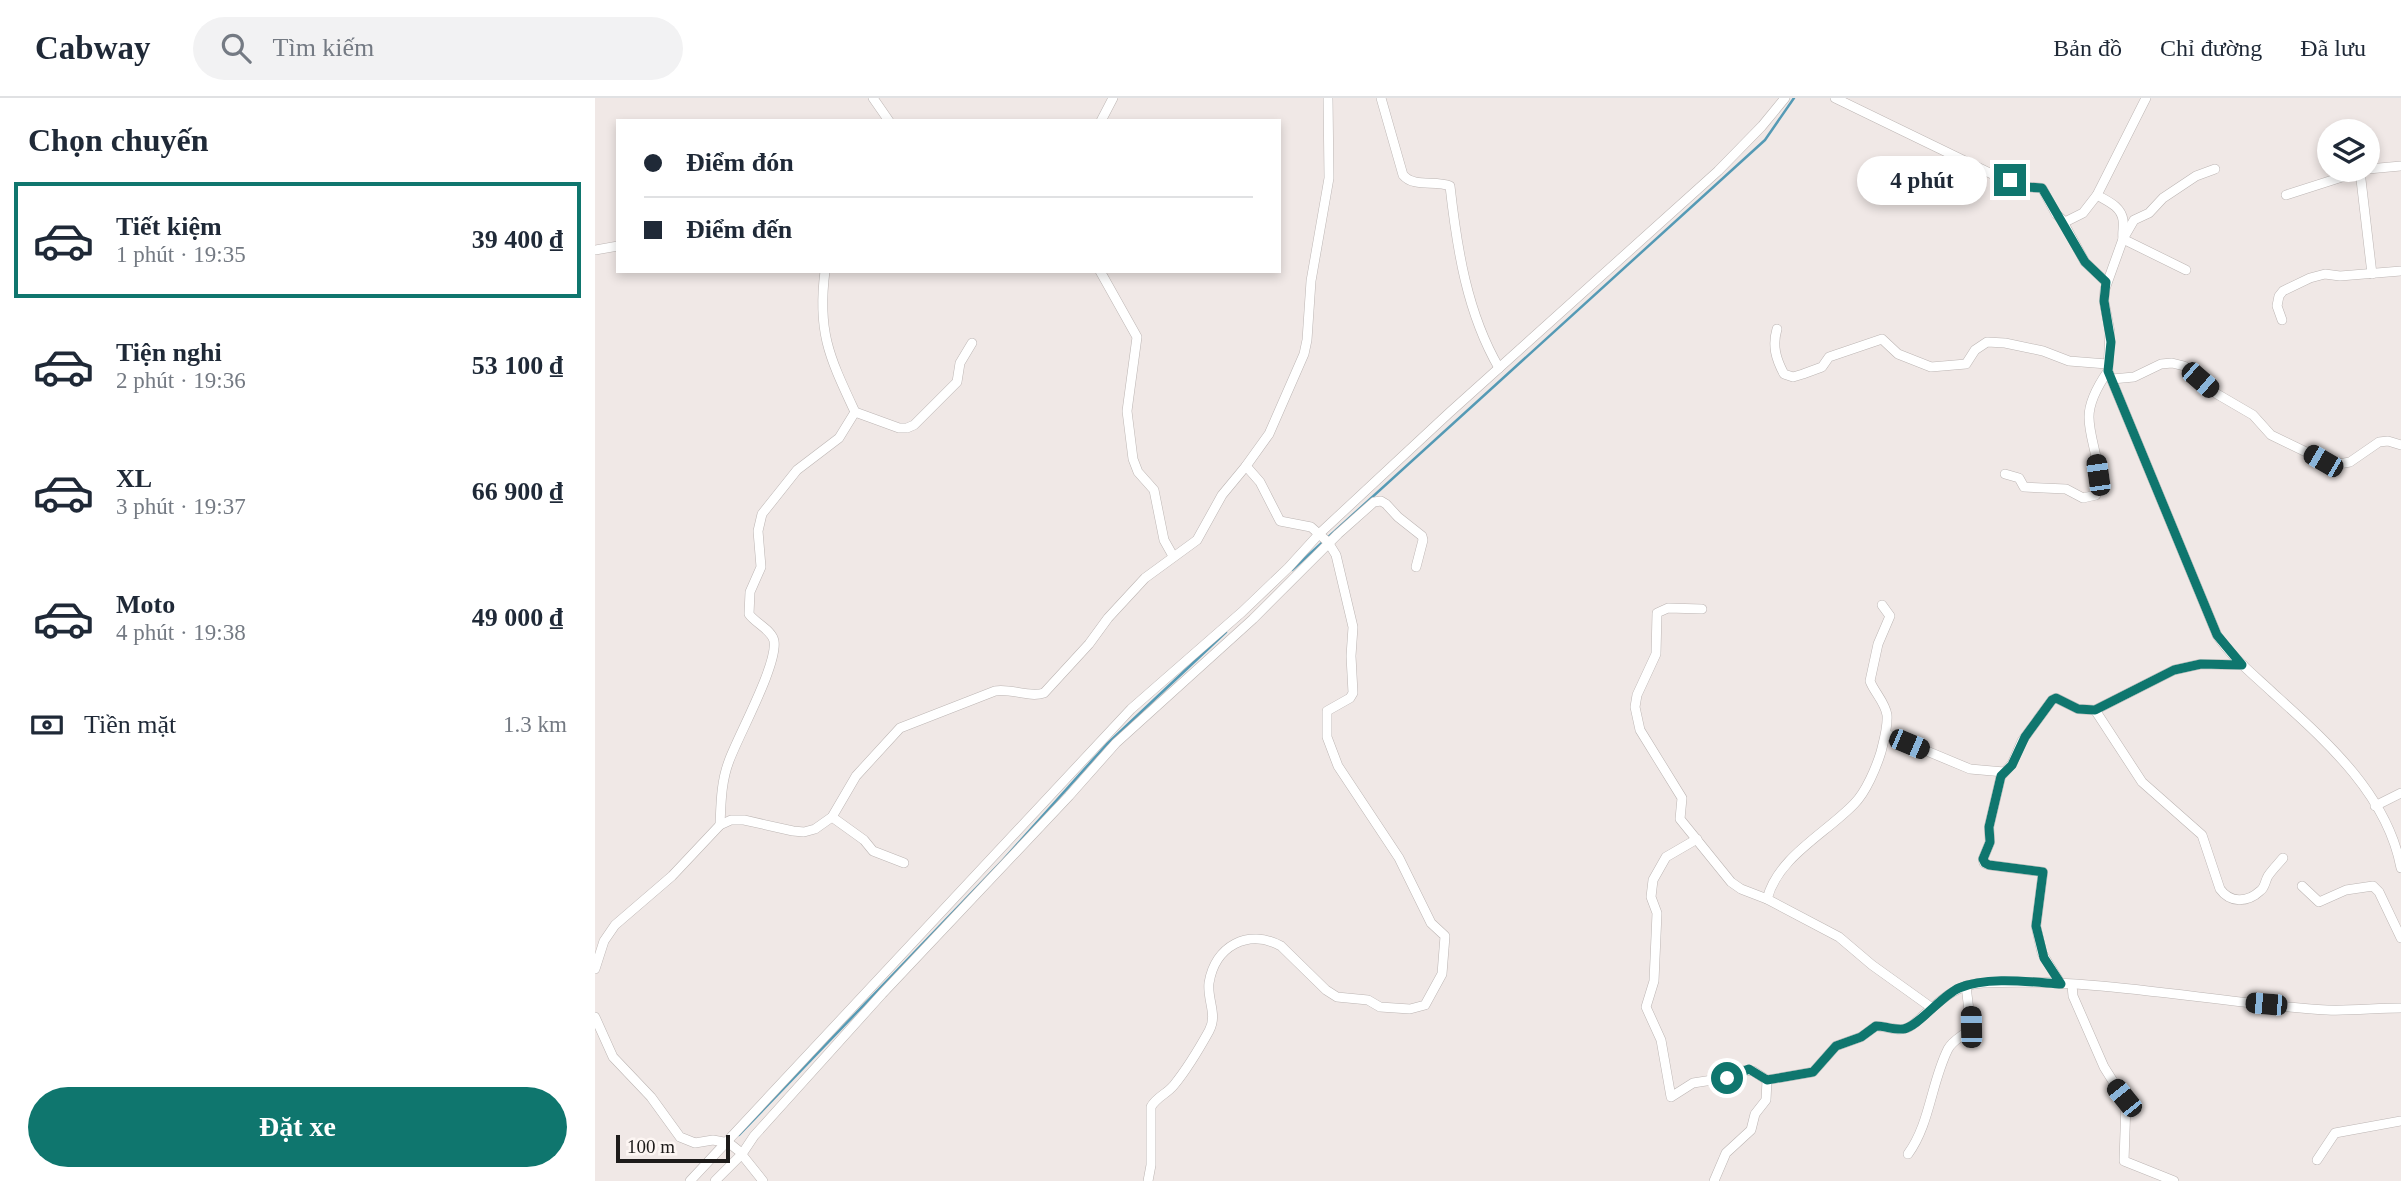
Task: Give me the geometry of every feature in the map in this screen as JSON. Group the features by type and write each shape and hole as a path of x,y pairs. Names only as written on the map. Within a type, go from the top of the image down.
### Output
{"street":[{"path":"873,98 888,119"},
{"path":"1102,119 1113,98"},
{"path":"595,970 604,941 615,925 672,876 710,832 731,821 744,820 804,832 815,829 832,817 856,776 900,727 1000,690 1037,695 1044,693 1089,644 1108,618 1151,573 1197,540 1221,495 1247,466 1269,434 1304,354 1311,281 1329,178 1328,98"},
{"path":"1381,98 1403,175 1408,181 1443,183 1450,186 1468,293 1481,335 1500,368"},
{"path":"715,1181 882,994 1140,719 1253,619 1325,540 1500,368 1718,171 1762,127 1785,98"},
{"path":"1835,98 1998,177 2026,187 2042,188 2085,262 2106,282"},
{"path":"2062,220 2071,220 2083,213 2097,195 2146,98"},
{"path":"2380,168 2401,166"},
{"path":"2005,474 2019,478 2024,487 2066,489 2083,498 2096,495 2098,475 2089,419 2090,409 2109,371 2111,342 2104,301 2106,282 2123,239 2134,220 2149,213 2163,198 2196,176 2215,169"},
{"path":"2286,195 2327,182"},
{"path":"2365,182 2372,274"},
{"path":"2097,195 2115,205 2121,212 2123,239"},
{"path":"2123,239 2186,270"},
{"path":"595,250 616,246"},
{"path":"2282,320 2277,300 2283,291 2325,274 2340,276 2401,271"},
{"path":"825,273 823,292 828,355 855,412 899,428 914,425 957,382 960,363 972,343"},
{"path":"1101,273 1137,337 1127,411 1133,459 1139,472 1154,490 1164,540 1173,556"},
{"path":"1777,329 1774,339 1776,355 1784,374 1793,377 1822,366 1829,357 1882,339 1898,354 1931,367 1966,364 1975,350 1987,342 2005,343 2134,377 2161,364 2184,366 2217,394 2253,415 2271,435 2333,465 2350,463 2379,442 2388,441 2401,445"},
{"path":"2109,371 2217,635 2242,665 2306,723 2353,772 2394,842 2401,868"},
{"path":"720,825 722,788 728,763 762,684 774,645 772,635 751,618 748,606 750,592 761,567 759,522 765,508 791,476 834,443 855,412"},
{"path":"1148,1181 1151,1165 1151,1107 1173,1087 1213,1024 1209,983 1219,958 1228,948 1249,939 1271,941 1281,946 1326,990 1337,997 1368,1000 1377,1007 1410,1009 1427,1003 1443,969 1445,936 1431,923 1399,858 1341,772 1327,737 1327,711 1350,698 1353,693 1351,656 1354,633 1339,560 1325,540 1306,525 1280,520 1260,482 1247,466"},
{"path":"690,1181 1131,709 1288,568 1374,502 1381,501 1422,536 1416,567"},
{"path":"1767,898 1771,886 1785,866 1857,800 1876,766 1886,734 1886,711 1870,681 1878,644 1890,616 1882,605"},
{"path":"1702,609 1668,608 1657,613 1656,654 1637,695 1635,707 1640,730 1682,798 1680,819 1731,882 1741,890 1767,898 1839,937 1872,965 1932,1008"},
{"path":"2061,984 2044,958 2036,926 2043,872 1989,865 1983,859 1990,842 1989,827 1999,781 2004,772 2012,765 2025,737 2052,700 2060,699 2083,710 2095,710 2187,666 2242,665"},
{"path":"2095,710 2142,782 2202,835 2224,894 2232,900 2241,901 2260,891 2283,858"},
{"path":"1886,734 1970,769 2004,772"},
{"path":"2375,806 2401,793"},
{"path":"1040,806 1048,818"},
{"path":"832,817 864,840 873,851 904,863"},
{"path":"1697,839 1666,857 1657,871 1651,891 1657,913 1654,981 1646,1007 1661,1040 1670,1097 1693,1083 1732,1077 1745,1070 1753,1071 1767,1080 1813,1072 1841,1043 1861,1037 1876,1026 1905,1029 1949,993 1966,986 2018,982 2119,986 2238,1002 2330,1010 2401,1008"},
{"path":"2302,886 2320,902 2346,890 2373,886 2379,892 2401,939"},
{"path":"2072,985 2073,996 2104,1067 2126,1102 2124,1161 2174,1181"},
{"path":"1908,1154 1921,1130 1939,1068 1949,1046 1971,1027 1966,986"},
{"path":"595,1017 610,1052 650,1097 680,1137 695,1143 713,1140 727,1142 763,1181"},
{"path":"1714,1181 1725,1153 1751,1130 1755,1114 1766,1100 1767,1080"},
{"path":"2317,1160 2335,1133 2401,1121"}],"waterway":[{"path":"1292,570 1765,140 1794,98"},
{"path":"739,1135 1003,860 1107,744 1226,632"}],"route":[{"path":"1727,1078 1749,1069 1767,1080 1808,1074 1817,1069 1841,1043 1861,1037 1876,1026 1905,1029 1958,988 1980,983 2061,984 2046,963 2036,926 2043,872 1989,865 1983,859 1990,842 1989,827 2001,776 2012,765 2025,737 2056,698 2078,709 2095,710 2187,666 2242,665 2217,635 2108,371 2111,342 2104,301 2106,282 2085,262 2042,188 2026,187 2010,180"}]}
